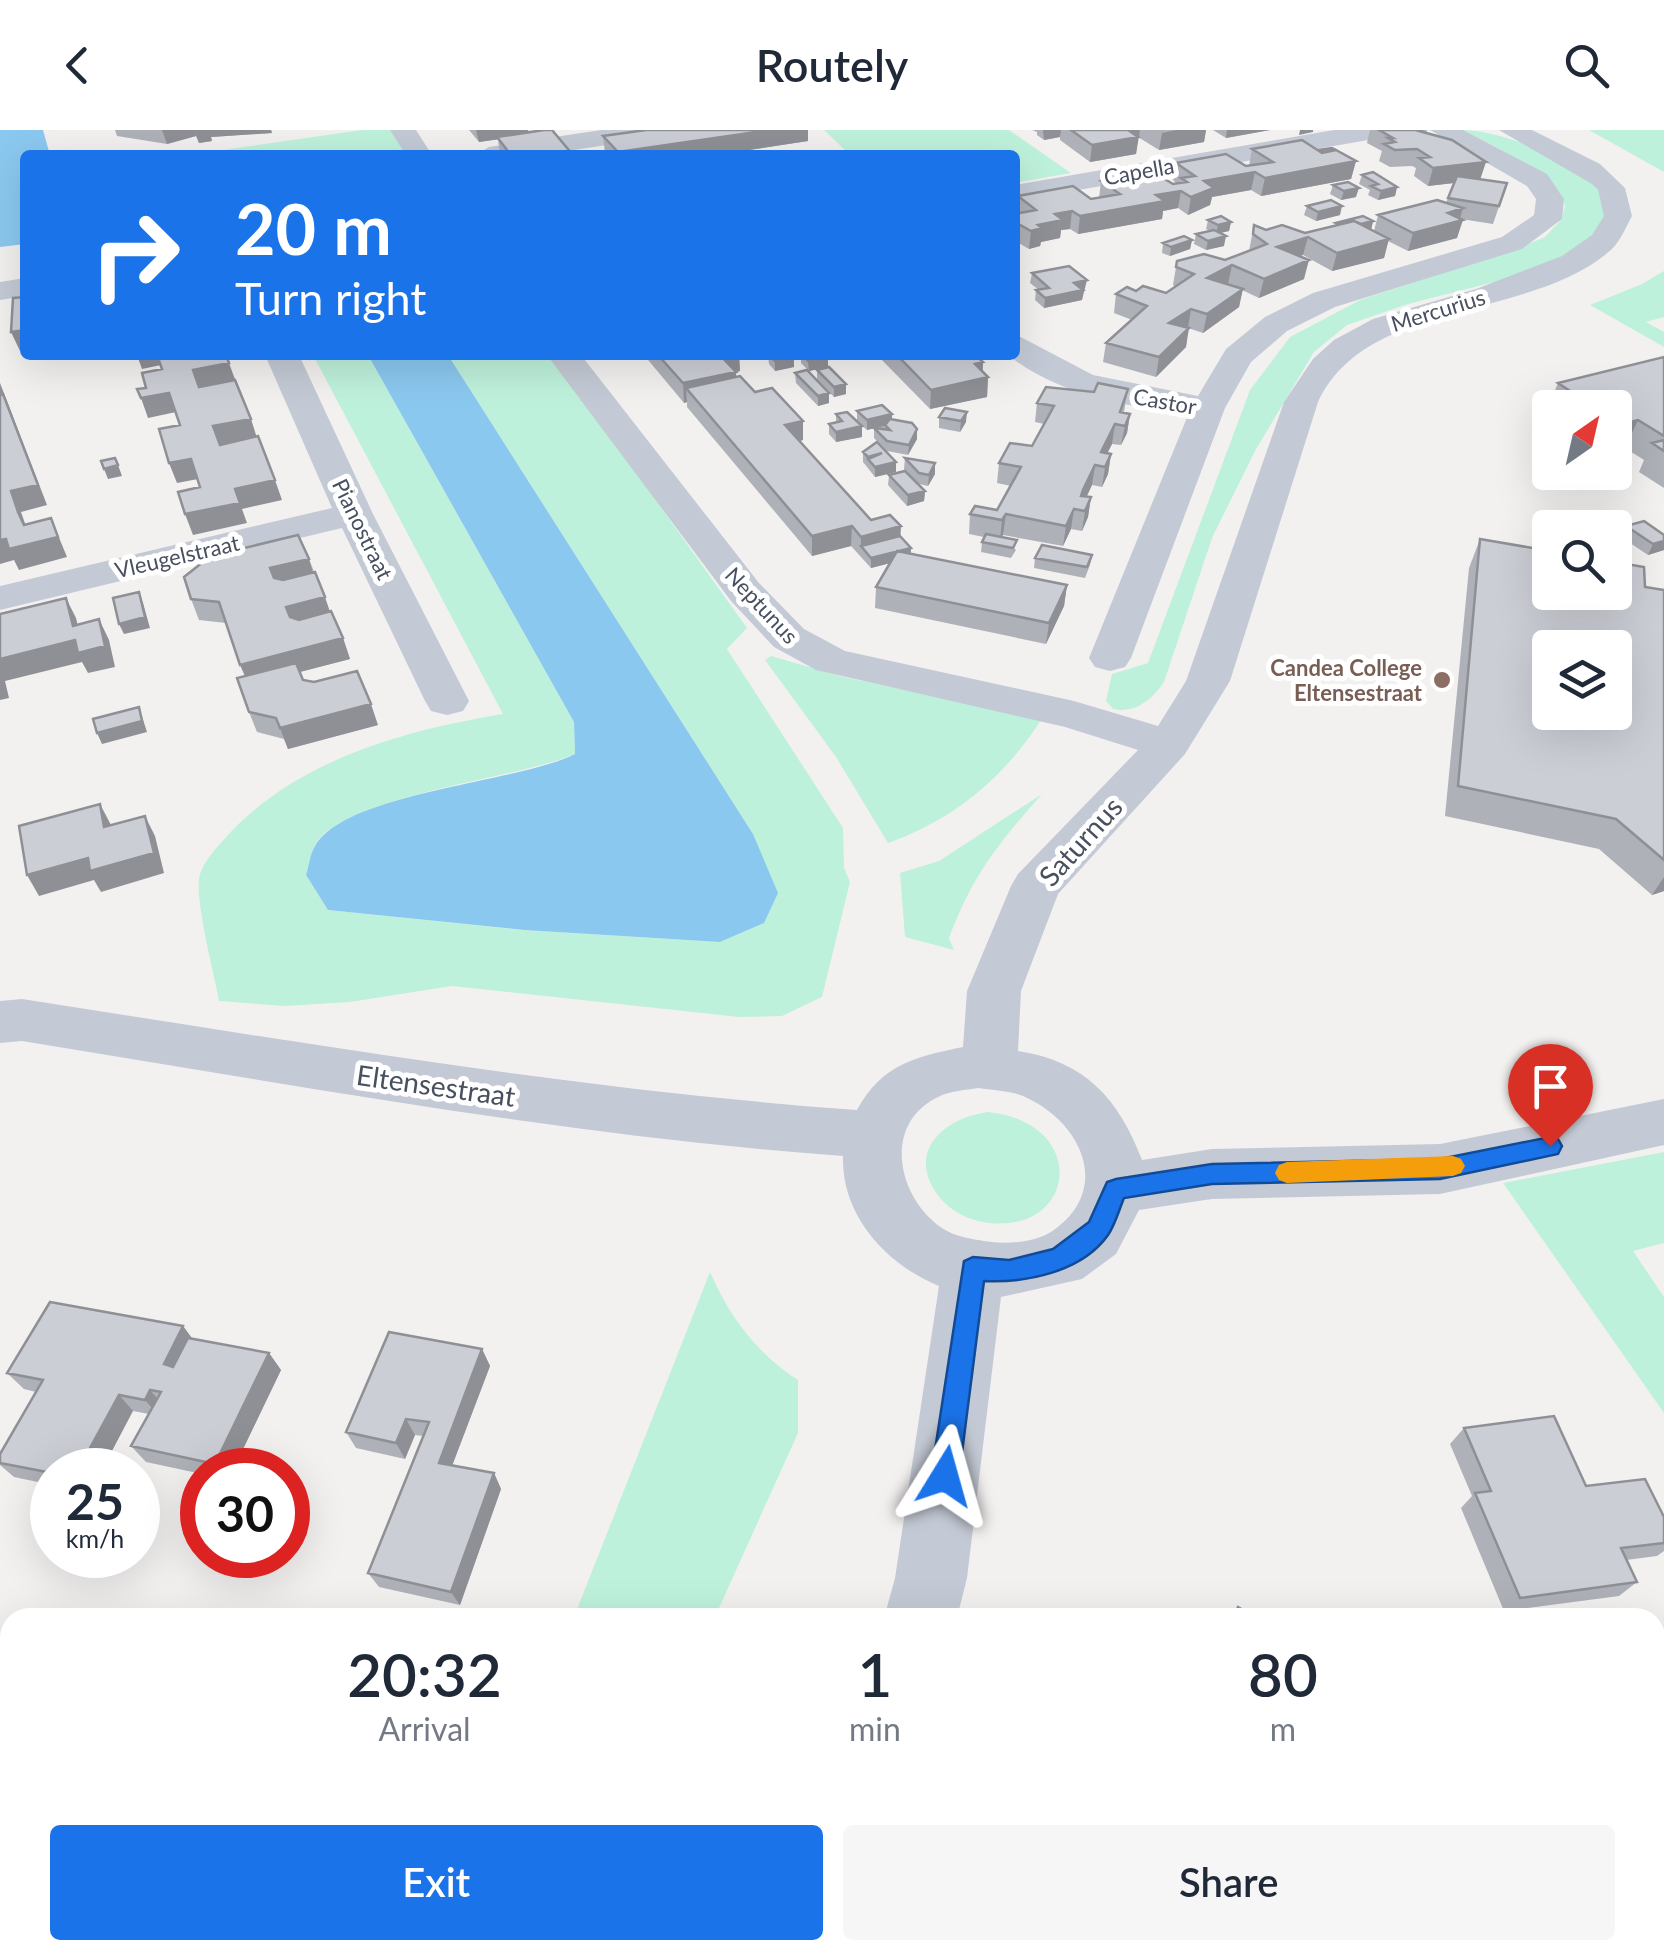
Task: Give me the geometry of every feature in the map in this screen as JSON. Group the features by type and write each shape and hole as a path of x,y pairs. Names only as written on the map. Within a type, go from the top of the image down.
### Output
{"street":[{"path":"522,150 653,130"},
{"name":"Capella","path":"1020,191 1380,130"},
{"name":"Mercurius","path":"1110,658 1208,408 1238,356 1276,324 1358,288 1512,242 1548,219 1550,199 1536,180 1442,130"},
{"name":"Mercurius","path":"1169,744 1208,680 1301,402 1320,368 1385,326 1543,278 1594,256 1616,234 1620,211 1612,189 1588,169 1512,130"},
{"name":"Castor","path":"1020,348 1065,378 1106,390 1208,408"},
{"name":"Pianostraat","path":"284,360 354,514 447,701"},
{"name":"Neptunus","path":"568,360 745,592 806,650 831,661 1074,715 1169,744"},
{"name":"Vleugelstraat","path":"0,598 354,514"},
{"name":"Saturnus","path":"990,1066 994,991 1036,886 1169,744"},
{"name":"Eltensestraat","path":"0,1022 22,1020 458,1089 722,1124 873,1134"},
{"path":"990,1066 1041,1077 1084,1104 1111,1144 1116,1159 1116,1189 1098,1229 1060,1259 1009,1271 973,1268 933,1255 900,1231 878,1201 869,1168 873,1134 895,1099 921,1080 954,1068 990,1066"},
{"path":"1116,1189 1212,1174 1440,1169 1664,1122"},
{"path":"923,1608 932,1578 973,1268"}],"green space":[{"path":"362,130 392,130 404,150 224,150"},
{"path":"824,130 1009,130 1071,173 1020,182 1020,150 845,150"},
{"path":"1462,130 1512,140 1550,154 1581,172 1595,186 1606,219 1578,252 1510,278 1408,304 1347,325 1314,352 1255,451 1212,538 1164,682 1143,704 1113,709 1106,701 1112,674 1148,663 1250,390 1290,337 1360,300 1545,237 1561,220 1565,206 1561,194 1548,180"},
{"path":"1589,130 1664,130 1664,172"},
{"path":"1664,271 1664,317 1646,322 1664,332 1664,347 1590,305 1642,284"},
{"path":"316,360 371,360 574,722 575,754 395,801 332,828 315,845 306,875 328,910 523,930 720,942 764,923 753,834 451,360 556,360 747,628 727,649 843,828 844,868 850,882 822,997 782,1016 739,1017 452,986 350,1002 285,1006 219,1001 199,880 206,862 227,836 285,787 354,752 428,729 503,714"},
{"path":"771,656 840,676 1041,720 1010,761 975,795 934,822 888,843 836,757 765,660"},
{"path":"1042,794 977,877 949,938 954,950 905,937 900,873 939,861"},
{"path":"988,1112 1021,1121 1044,1136 1057,1156 1059,1177 1053,1197 1038,1213 1014,1222 968,1218 937,1195 927,1173 926,1159 937,1136 960,1120"},
{"path":"1664,1152 1664,1243 1633,1251 1664,1297 1664,1413 1503,1183"},
{"path":"710,1272 746,1333 798,1380 798,1433 719,1608 578,1608"}],"water":[{"path":"0,130 43,130 49,150 20,150 20,245 0,247"},
{"path":"371,360 451,360 753,834 778,893 764,923 720,942 524,930 328,910 306,875 315,846 333,828 396,801 575,754 574,722"}],"building":[{"path":"552,130 569,150 507,150 497,137"},
{"path":"646,130 770,130 632,150 616,150 603,136"},
{"path":"1071,130 1128,130 1138,137 1092,145"},
{"path":"1379,130 1423,130 1419,131 1452,140 1486,162 1433,168 1419,158 1430,157 1417,149 1395,150 1384,144 1395,142"},
{"path":"1302,140 1322,153 1336,150 1356,161 1265,178 1255,172 1204,181 1214,188 1191,197 1181,191 1156,195 1165,201 1080,216 1072,211 1055,214 1063,220 1038,225 1042,228 1031,231 1020,225 1020,213 1036,210 1020,196 1073,186 1091,199 1120,194 1101,181 1153,172 1173,184 1187,182 1181,178 1195,176 1176,163 1226,154 1246,166 1273,162 1252,149"},
{"path":"1373,172 1397,187 1381,191 1371,186 1378,184 1362,175"},
{"path":"1457,176 1507,183 1499,206 1448,198"},
{"path":"1348,182 1359,188 1344,191 1333,185"},
{"path":"1331,200 1342,206 1318,212 1307,206"},
{"path":"1437,200 1463,208 1448,213 1463,220 1413,233 1378,215"},
{"path":"1221,216 1231,222 1218,225 1208,220"},
{"path":"1363,216 1373,221 1336,223"},
{"path":"1354,221 1389,239 1337,253 1308,237 1277,247 1309,260 1264,279 1232,265 1207,278 1243,289 1207,314 1191,309 1169,323 1189,328 1159,357 1106,343 1147,306 1116,294 1127,287 1136,291 1143,286 1166,293 1194,274 1176,267 1177,261 1204,254 1225,260 1267,244 1253,234 1254,225 1266,230 1282,225 1305,233"},
{"path":"1214,230 1226,236 1208,241 1196,234"},
{"path":"1184,236 1192,240 1171,247 1163,243"},
{"path":"1069,266 1087,280 1074,283 1083,290 1045,298 1036,290 1049,288 1032,273"},
{"path":"20,297 20,331 11,332 13,298"},
{"path":"1664,357 1664,436 1638,420 1632,422 1632,390 1569,390 1558,383"},
{"path":"159,360 228,360 229,363 193,370 199,387 235,380 251,419 213,426 220,445 258,436 275,480 235,489 240,503 185,514 178,492 200,487 191,459 169,463 159,429 180,425 169,393 141,398 137,389 146,388 142,373 162,369"},
{"path":"662,360 725,360 736,372 683,383"},
{"path":"902,360 983,362 975,364 988,377 931,390"},
{"path":"829,367 846,384 834,387 817,370"},
{"path":"807,370 829,393 818,396 795,373"},
{"path":"740,376 755,392 772,388 803,421 785,425 871,520 890,515 901,526 861,537 852,526 812,536 686,388"},
{"path":"1098,383 1128,389 1120,412 1130,414 1125,426 1115,424 1101,452 1111,454 1105,467 1095,465 1083,490 1081,496 1091,497 1085,511 1074,509 1066,526 1006,514 1002,520 970,514 975,506 997,510 1021,467 999,463 1010,443 1032,446 1054,406 1037,403 1046,387 1094,392"},
{"path":"3,394 38,485 11,491 18,512 24,525 51,518 58,537 9,549 6,539 0,540"},
{"path":"882,405 892,414 867,420 857,411"},
{"path":"945,408 967,412 961,421 939,417"},
{"path":"847,412 862,426 836,432 829,424 842,421 836,414"},
{"path":"890,419 912,423 917,429 909,445 887,441 874,428 890,430 885,425"},
{"path":"1664,440 1664,451 1652,443"},
{"path":"877,442 896,462 875,467 868,459 882,453 868,457 863,452"},
{"path":"115,458 118,465 104,469 101,461"},
{"path":"905,458 935,463 929,475 919,473"},
{"path":"905,471 925,491 908,495 889,475"},
{"path":"1644,521 1664,535 1664,541 1653,544 1632,530 1632,524"},
{"path":"986,534 1017,540 1013,548 982,542"},
{"path":"298,535 309,559 270,568 274,578 283,580 315,572 325,597 286,607 290,617 299,620 331,611 343,638 240,665 219,602 191,599 184,577 203,562 200,550 235,545 236,550"},
{"path":"900,536 911,548 871,558 861,546"},
{"path":"1480,539 1532,548 1532,610 1632,610 1632,565 1644,567 1645,587 1664,590 1664,860 1616,819 1458,786"},
{"path":"1042,545 1092,555 1087,567 1035,558"},
{"path":"897,551 1067,585 1049,623 876,587"},
{"path":"139,592 145,617 119,624 113,598"},
{"path":"66,598 73,626 99,619 105,646 78,653 75,640 0,659 0,614"},
{"path":"296,663 303,680 314,682 357,671 371,704 280,728 276,718 249,712 237,678"},
{"path":"139,707 142,721 97,733 93,719"},
{"path":"100,804 104,827 145,816 154,853 90,871 88,858 27,875 19,826"},
{"path":"50,1302 183,1326 164,1364 173,1367 188,1338 269,1353 223,1448 180,1448 180,1456 160,1452 160,1448 131,1446 161,1392 150,1390 145,1400 119,1395 90,1448 30,1448 30,1469 0,1463 0,1454 43,1380 7,1373"},
{"path":"389,1332 482,1349 439,1463 494,1473 451,1592 368,1573 429,1422 406,1419 396,1443 346,1432"},
{"path":"1554,1416 1586,1486 1645,1479 1664,1517 1664,1543 1621,1548 1637,1582 1520,1598 1475,1493 1491,1491 1464,1428"}],"slow traffic":[{"path":"1287,1173 1453,1166"}],"place":[{"name":"Candea College Eltensestraat","path":"1442,680"}],"route":[{"path":"945,1476 973,1268 1009,1271 1060,1259 1098,1229 1116,1189 1212,1174 1440,1169 1550,1146"}]}
